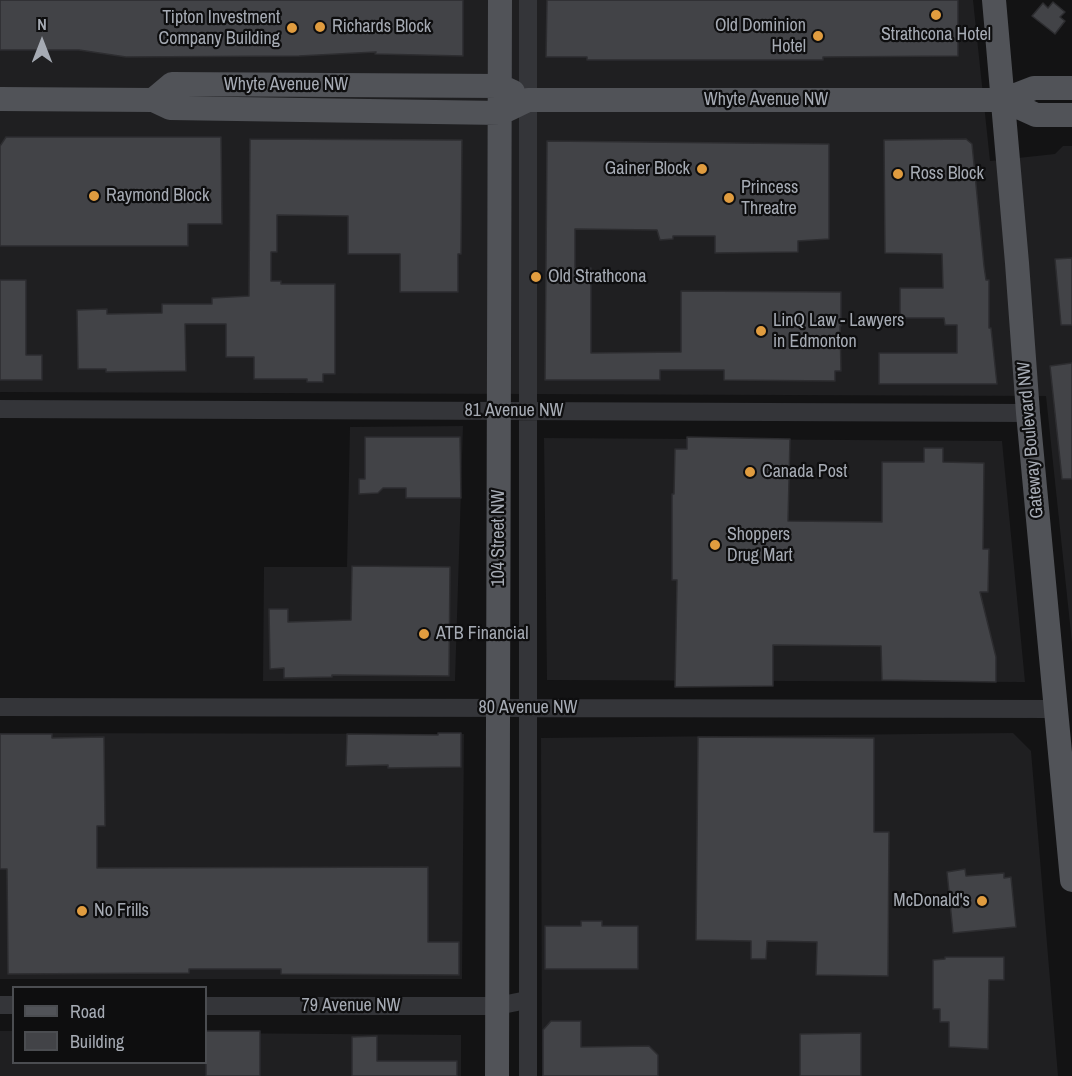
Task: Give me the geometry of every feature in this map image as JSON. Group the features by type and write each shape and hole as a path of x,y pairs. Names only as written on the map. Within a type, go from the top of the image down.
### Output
{"main road":[{"name":"104 Street NW","path":"497,1076 500,0"},
{"name":"Gateway Boulevard NW","path":"994,0 1028,413 1072,880"},
{"name":"Whyte Avenue NW","path":"153,100 172,84 500,86 528,100"},
{"name":"Whyte Avenue NW","path":"0,99 153,100 170,108 501,112 528,100 1003,100 1034,88 1072,88"},
{"name":"Whyte Avenue NW","path":"1003,100 1036,115 1072,115"}],"street":[{"name":"104 Street NW","path":"528,0 528,1076"},
{"name":"81 Avenue NW","path":"0,409 1028,413"},
{"name":"80 Avenue NW","path":"0,707 1056,709"},
{"name":"79 Avenue NW","path":"207,1006 497,1006 527,1000"}],"shaded area":[{"name":"Old Strathcona","path":"0,0 973,0 990,161 1055,154 1063,146 1072,146 1072,643 1046,396 0,392"},
{"path":"463,426 455,681 263,681 264,567 347,567 350,427"},
{"path":"544,438 1002,441 1025,682 547,680"},
{"path":"0,733 464,734 462,979 0,979"},
{"path":"1013,733 1031,751 1058,1076 542,1076 541,738"},
{"path":"0,1031 12,1031 12,1064 207,1064 207,1033 461,1035 461,1076 0,1076"}],"building":[{"path":"0,0 463,0 463,56 375,54 376,52 299,56 126,57 79,50 0,50"},
{"path":"547,0 958,0 958,56 823,57 823,60 587,60 587,57 546,57"},
{"path":"1053,2 1065,12 1060,17 1065,21 1055,34 1032,16 1043,3 1048,8"},
{"name":"Raymond Block","path":"6,137 221,137 222,224 188,224 188,246 0,246 0,146"},
{"path":"250,139 462,140 461,254 458,254 458,292 400,292 400,254 348,254 348,216 277,215 277,252 271,252 271,281 281,281 281,284 335,284 335,374 323,374 323,382 307,382 307,379 254,379 254,357 226,357 226,324 185,324 186,371 106,372 106,369 78,369 77,310 107,309 107,314 162,313 162,304 212,304 212,298 249,296"},
{"path":"966,139 972,144 984,266 986,280 989,280 989,328 991,328 997,384 879,384 879,353 957,353 957,325 945,325 944,318 900,318 900,288 943,288 942,254 885,253 884,140"},
{"path":"547,141 829,144 829,239 798,241 798,252 715,253 715,236 673,236 673,239 660,240 657,230 575,229 575,268 591,268 591,353 681,352 681,291 841,292 841,371 835,371 835,381 724,380 724,370 660,370 660,380 545,380"},
{"path":"1072,258 1072,325 1061,325 1055,259"},
{"path":"0,280 26,280 26,355 42,355 42,380 0,380"},
{"path":"1072,363 1072,479 1062,479 1050,366"},
{"path":"365,437 460,437 461,498 406,498 406,488 383,488 378,493 359,494 359,479 365,479"},
{"path":"687,437 790,439 788,521 882,522 882,462 924,462 924,448 943,448 943,462 984,463 983,549 989,549 988,592 980,592 996,657 996,682 882,680 881,646 773,645 773,686 675,687 677,580 672,580 672,494 674,494 675,449 687,449"},
{"path":"352,566 450,567 449,676 332,675 332,677 284,678 284,668 270,669 269,609 288,609 288,622 351,620"},
{"path":"438,733 461,733 461,767 346,766 347,734 438,735"},
{"path":"0,734 52,734 52,738 104,737 105,826 97,826 97,868 428,867 428,942 459,942 459,975 281,974 281,969 189,969 189,973 8,974 7,869 0,869"},
{"path":"698,737 874,738 874,832 889,832 888,976 816,975 817,942 767,941 766,959 751,959 751,941 696,940"},
{"name":"McDonald's","path":"965,869 966,876 1004,873 1004,878 1011,877 1016,927 953,933 947,872"},
{"path":"581,921 602,921 602,926 638,926 638,969 545,969 545,926 581,926"},
{"path":"945,957 1004,957 1004,980 989,980 988,1049 949,1047 949,1022 940,1022 940,1009 933,1009 933,960 945,959"},
{"path":"551,1021 581,1021 581,1047 649,1046 658,1055 658,1076 543,1076 543,1030"},
{"path":"207,1031 260,1031 260,1076 206,1076"},
{"path":"861,1033 861,1076 800,1076 800,1034"},
{"path":"377,1036 377,1061 457,1061 457,1076 352,1076 352,1037"}],"place":[{"name":"Strathcona Hotel","path":"936,15"},
{"name":"Richards Block","path":"320,27"},
{"name":"Tipton Investment Company Building","path":"292,28"},
{"name":"Old Dominion Hotel","path":"818,36"},
{"name":"Gainer Block","path":"702,169"},
{"name":"Ross Block","path":"898,174"},
{"name":"Raymond Block","path":"94,196"},
{"name":"Princess Threatre","path":"729,198"},
{"name":"Old Strathcona","path":"536,277"},
{"name":"LinQ Law - Lawyers in Edmonton","path":"761,331"},
{"name":"Canada Post","path":"750,472"},
{"name":"Shoppers Drug Mart","path":"715,545"},
{"name":"ATB Financial","path":"424,634"},
{"name":"McDonald's","path":"982,901"},
{"name":"No Frills","path":"82,911"}]}
